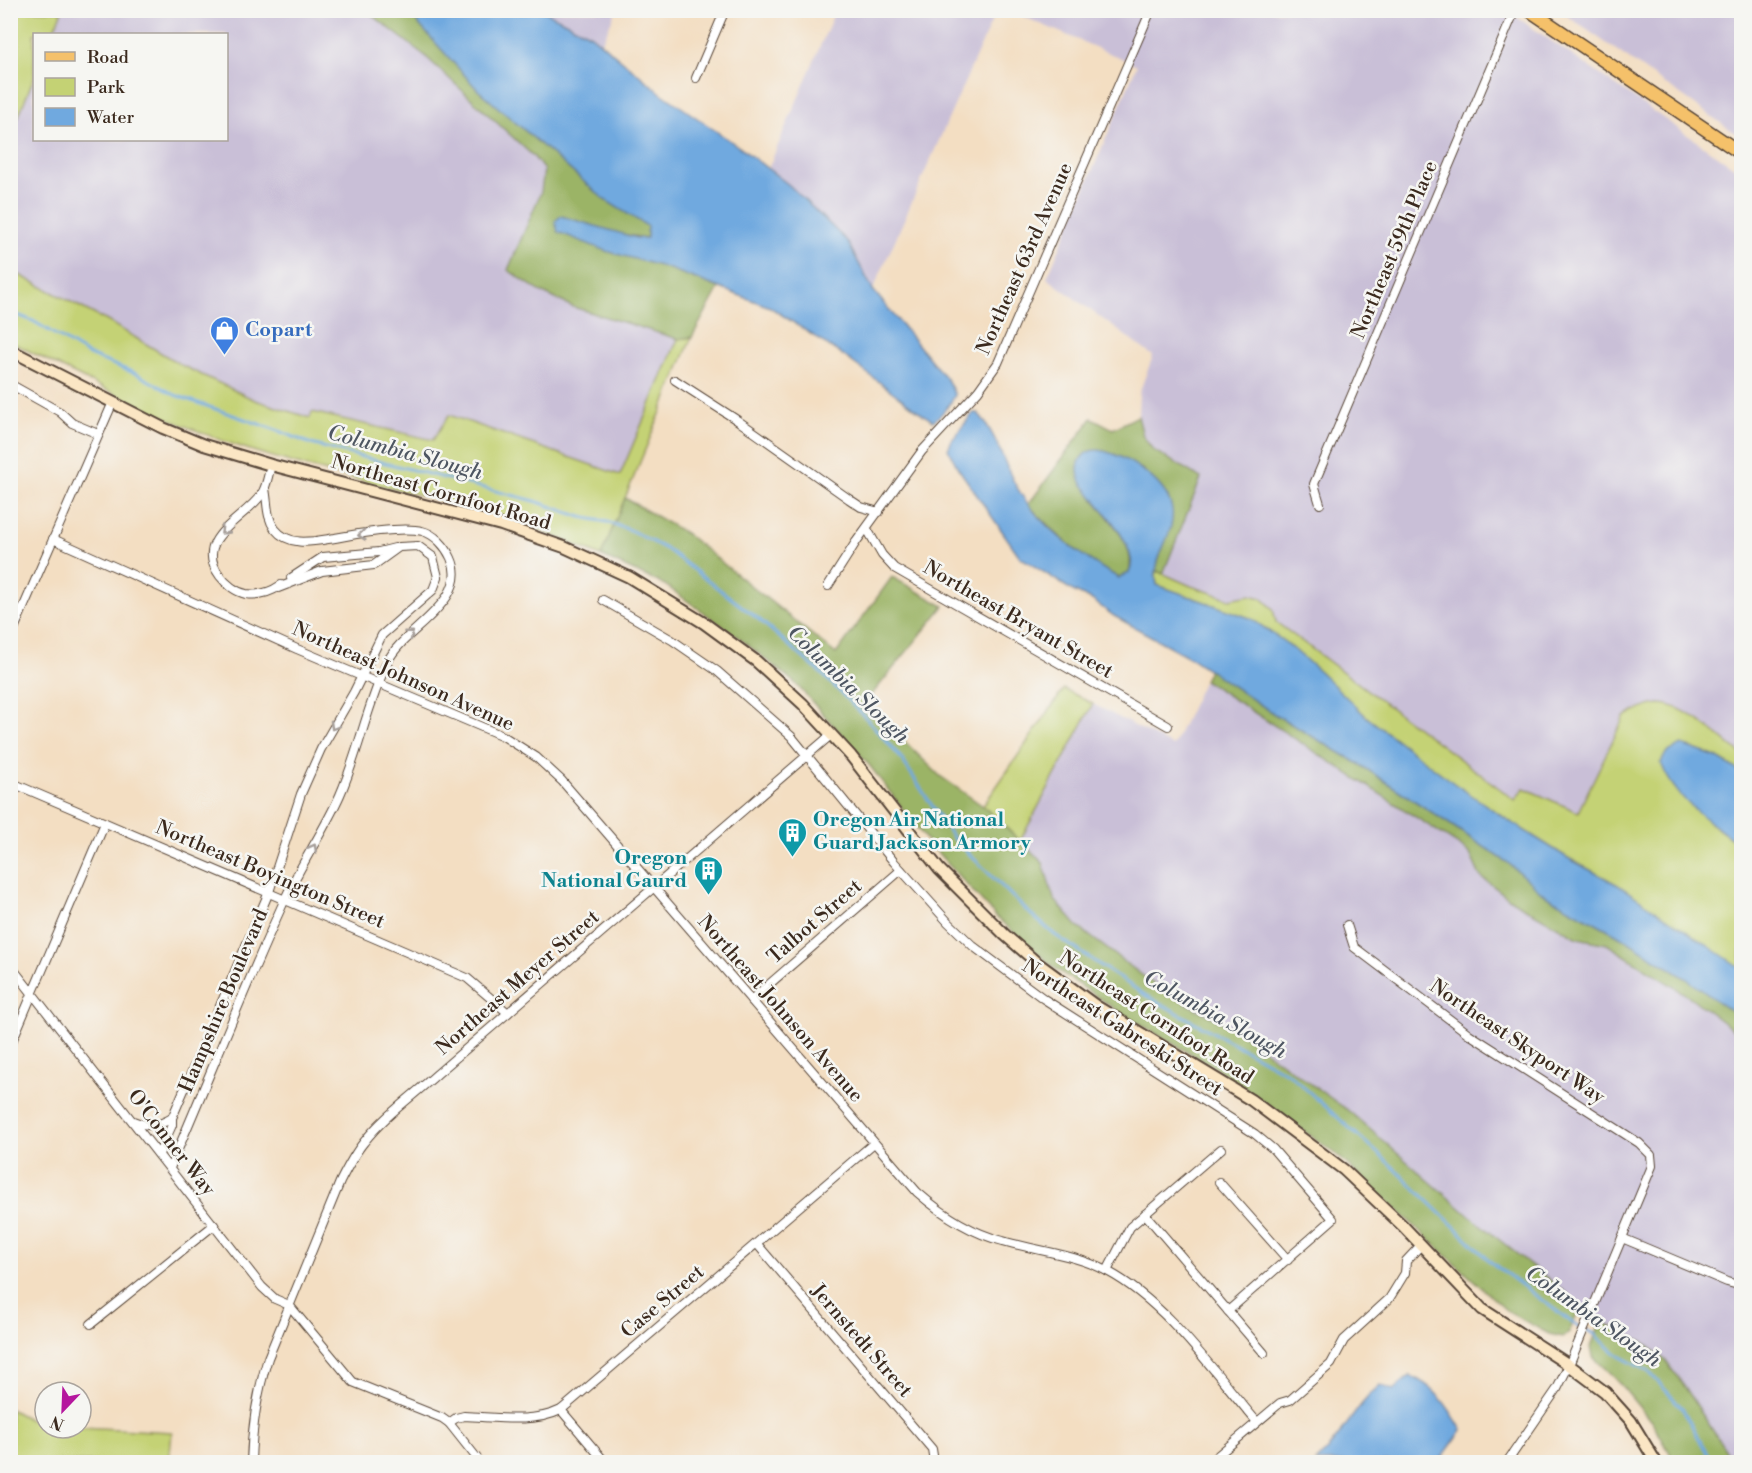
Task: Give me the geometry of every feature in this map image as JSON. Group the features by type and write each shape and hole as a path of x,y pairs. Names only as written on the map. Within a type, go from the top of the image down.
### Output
{"main road":[{"path":"1529,10 1742,154"}],"street":[{"path":"696,78 725,10"},
{"name":"Northeast 63rd Avenue","path":"828,586 922,451 978,391 998,363 1014,331 1151,10"},
{"name":"Northeast 59th Place","path":"1320,504 1314,484 1515,10"},
{"name":"Northeast Cornfoot Road","path":"10,350 183,437 271,465 508,527 608,566 666,598 741,649 789,690 832,734 939,869 978,910 1022,950 1096,1006 1270,1114 1351,1176 1422,1245 1469,1298 1511,1329 1596,1384 1618,1406 1644,1440 1656,1462"},
{"path":"675,380 737,420 849,500 861,507 879,512"},
{"path":"10,384 60,412 72,423 98,434"},
{"path":"10,638 113,402"},
{"path":"271,465 265,489 252,507 225,528 212,548 214,568 224,582 233,588 245,594 262,594 322,571 374,565 399,547"},
{"name":"Hampshire Boulevard","path":"171,1168 285,899 326,825 340,794 378,682 390,656 401,641 420,626 447,598 453,585 452,560 436,538 423,531 384,532 297,542 285,537 275,529 269,517 265,489"},
{"name":"Northeast Bryant Street","path":"867,529 882,555 894,568 1168,726"},
{"name":"Northeast Johnson Avenue","path":"53,539 297,649 495,732 536,757 562,781 917,1192 958,1223 1000,1241 1064,1256 1107,1271 1154,1304 1257,1422"},
{"name":"Hampshire Boulevard","path":"133,1121 157,1126 172,1118 269,892 307,779 321,749 382,635 394,622 433,590 438,577 434,557 418,546 399,547"},
{"path":"278,588 323,557 379,552 399,547"},
{"name":"Northeast Gabreski Street","path":"603,600 672,640 717,671 791,736 901,870 973,946 1026,986 1108,1042 1264,1141 1273,1149 1333,1220 1288,1260"},
{"name":"Northeast Meyer Street","path":"251,1462 253,1420 260,1383 268,1358 340,1182 364,1141 377,1127 508,1013 832,734"},
{"name":"Northeast Boyington Street","path":"10,783 467,978 508,1013"},
{"path":"10,1046 105,823"},
{"name":"Talbot Street","path":"751,1000 901,870"},
{"name":"Northeast Skyport Way","path":"1347,925 1354,946 1460,1028 1639,1143 1651,1155 1652,1166 1622,1238"},
{"name":"O'Conner Way","path":"10,965 262,1287 275,1299 289,1305 353,1382 442,1418 449,1423"},
{"path":"159,1154 172,1125 172,1118"},
{"name":"Case Street","path":"449,1423 464,1416 530,1418 549,1416 561,1410 874,1143"},
{"path":"1107,1271 1125,1234 1221,1149"},
{"path":"1219,1182 1288,1260 1228,1311"},
{"path":"1145,1214 1264,1353"},
{"path":"91,1324 214,1225"},
{"path":"1507,1462 1557,1389 1580,1341 1622,1238 1727,1282 1742,1286"},
{"name":"Jernstedt Street","path":"757,1244 932,1449 934,1462"},
{"path":"1210,1462 1280,1403 1290,1400 1331,1364 1344,1340 1389,1299 1405,1273 1406,1261 1422,1245"},
{"path":"561,1410 605,1462"},
{"path":"449,1423 480,1462"}],"shaded area":[{"path":"1730,10 1741,18 1741,137 1560,11"},
{"path":"62,11 367,11 424,55 533,156 544,170 541,192 508,270 573,307 678,339 620,475 449,415 433,440 313,412 310,419 255,400 183,366 109,322 11,270 11,135 33,80 33,141 228,141 228,33 52,33"},
{"path":"544,11 616,11 601,44 591,35"},
{"path":"835,11 996,11 873,290 847,241 789,185 768,169"},
{"path":"1010,11 1508,11 1741,172 1741,754 1700,722 1674,706 1624,717 1578,812 1525,788 1516,800 1276,622 1273,609 1239,598 1230,599 1163,574 1201,478 1153,450 1143,436 1138,416 1139,393 1153,356 1047,278 1137,65"},
{"path":"1204,680 1459,845 1470,854 1480,876 1578,938 1607,944 1690,997 1741,1036 1741,1462 1733,1462 1665,1360 1643,1342 1613,1326 1578,1312 1573,1299 1466,1213 1350,1112 1239,1032 1162,990 1078,927 1054,899 1043,863 1020,841 1093,704 1173,746"}],"green space":[{"path":"11,10 62,11 52,33 33,33 33,80 11,135"},
{"path":"367,11 403,11 415,20 478,90 605,200 647,225 647,238 620,234 561,216 667,268 719,288 692,337 678,339 573,307 541,292 508,270 541,192 544,170 533,156 424,55"},
{"path":"10,270 109,322 183,366 255,400 310,418 312,412 433,440 449,415 620,475 678,339 692,337 601,556 504,518 250,450 188,427 128,400 11,342"},
{"path":"1138,416 1143,436 1153,450 1201,478 1163,574 1155,570 1160,556 1144,470 1103,451 1093,498 1120,533 1129,552 1129,573 1119,578 1090,562 1028,505 1092,418 1113,429"},
{"path":"625,498 685,533 836,654 892,577 944,606 865,703 940,776 983,806 1043,863 1054,899 1078,927 1162,990 1239,1032 1350,1112 1466,1213 1573,1299 1578,1312 1568,1334 1562,1337 1549,1334 1508,1312 1336,1154 1222,1072 1126,1016 1056,969 995,916 928,842 870,766 795,683 738,637 665,585 601,556"},
{"path":"1155,570 1191,586 1230,599 1250,595 1262,598 1273,609 1276,622 1515,800 1524,788 1578,812 1624,717 1641,709 1659,704 1669,705 1702,723 1741,754 1741,772 1716,757 1682,745 1710,823 1741,846 1741,969 1618,885 1568,858 1455,784 1368,718 1289,645 1250,618 1157,585"},
{"path":"1209,670 1276,715 1359,764 1507,862 1545,895 1618,935 1687,979 1741,1019 1741,1036 1690,997 1607,944 1578,938 1513,901 1480,876 1470,854 1459,845 1204,680"},
{"path":"1064,689 1093,704 1020,841 983,806"},
{"path":"1600,1321 1643,1342 1665,1360 1733,1462 1675,1462 1654,1425 1615,1378 1593,1357 1591,1347"},
{"path":"10,1409 33,1421 33,1440 93,1440 93,1428 172,1432 169,1462 11,1462"}],"water":[{"path":"403,11 544,11 591,35 661,93 742,149 789,185 847,241 873,290 948,381 955,395 949,405 933,421 844,356 770,307 667,268 606,251 558,232 555,221 561,216 637,238 647,238 647,226 605,200 478,90 415,20"},
{"path":"973,413 978,413 990,429 1014,482 1046,525 1074,549 1119,578 1129,573 1131,561 1128,549 1110,519 1081,482 1079,463 1081,458 1090,451 1104,451 1124,459 1145,472 1163,489 1172,509 1170,528 1157,566 1157,585 1250,618 1289,645 1368,718 1455,784 1568,858 1618,885 1738,966 1741,969 1741,1019 1687,979 1618,935 1545,895 1507,862 1359,764 1276,715 1191,658 1114,616 1092,600 1073,591 1020,557 958,468 948,449 952,440"},
{"path":"1682,745 1716,757 1741,772 1741,846 1695,810 1675,789 1667,776 1661,763 1666,753"},
{"path":"1410,1376 1434,1391 1462,1430 1439,1462 1316,1462 1380,1385 1393,1390"}],"waterway":[{"name":"Columbia Slough","path":"10,312 33,321 89,355 137,374 175,395 311,444 535,501 581,517 607,522 630,530 668,550 761,621 821,673 868,720 901,758 953,838 1026,910 1055,935 1145,995 1289,1074 1391,1165 1492,1263 1574,1324 1593,1333 1619,1356 1649,1372 1682,1408 1712,1462"}],"place":[{"name":"Copart","path":"224,356"},
{"name":"Oregon Air National Guard Jackson Armory","path":"792,858"},
{"name":"Oregon National Gaurd","path":"708,896"}]}
